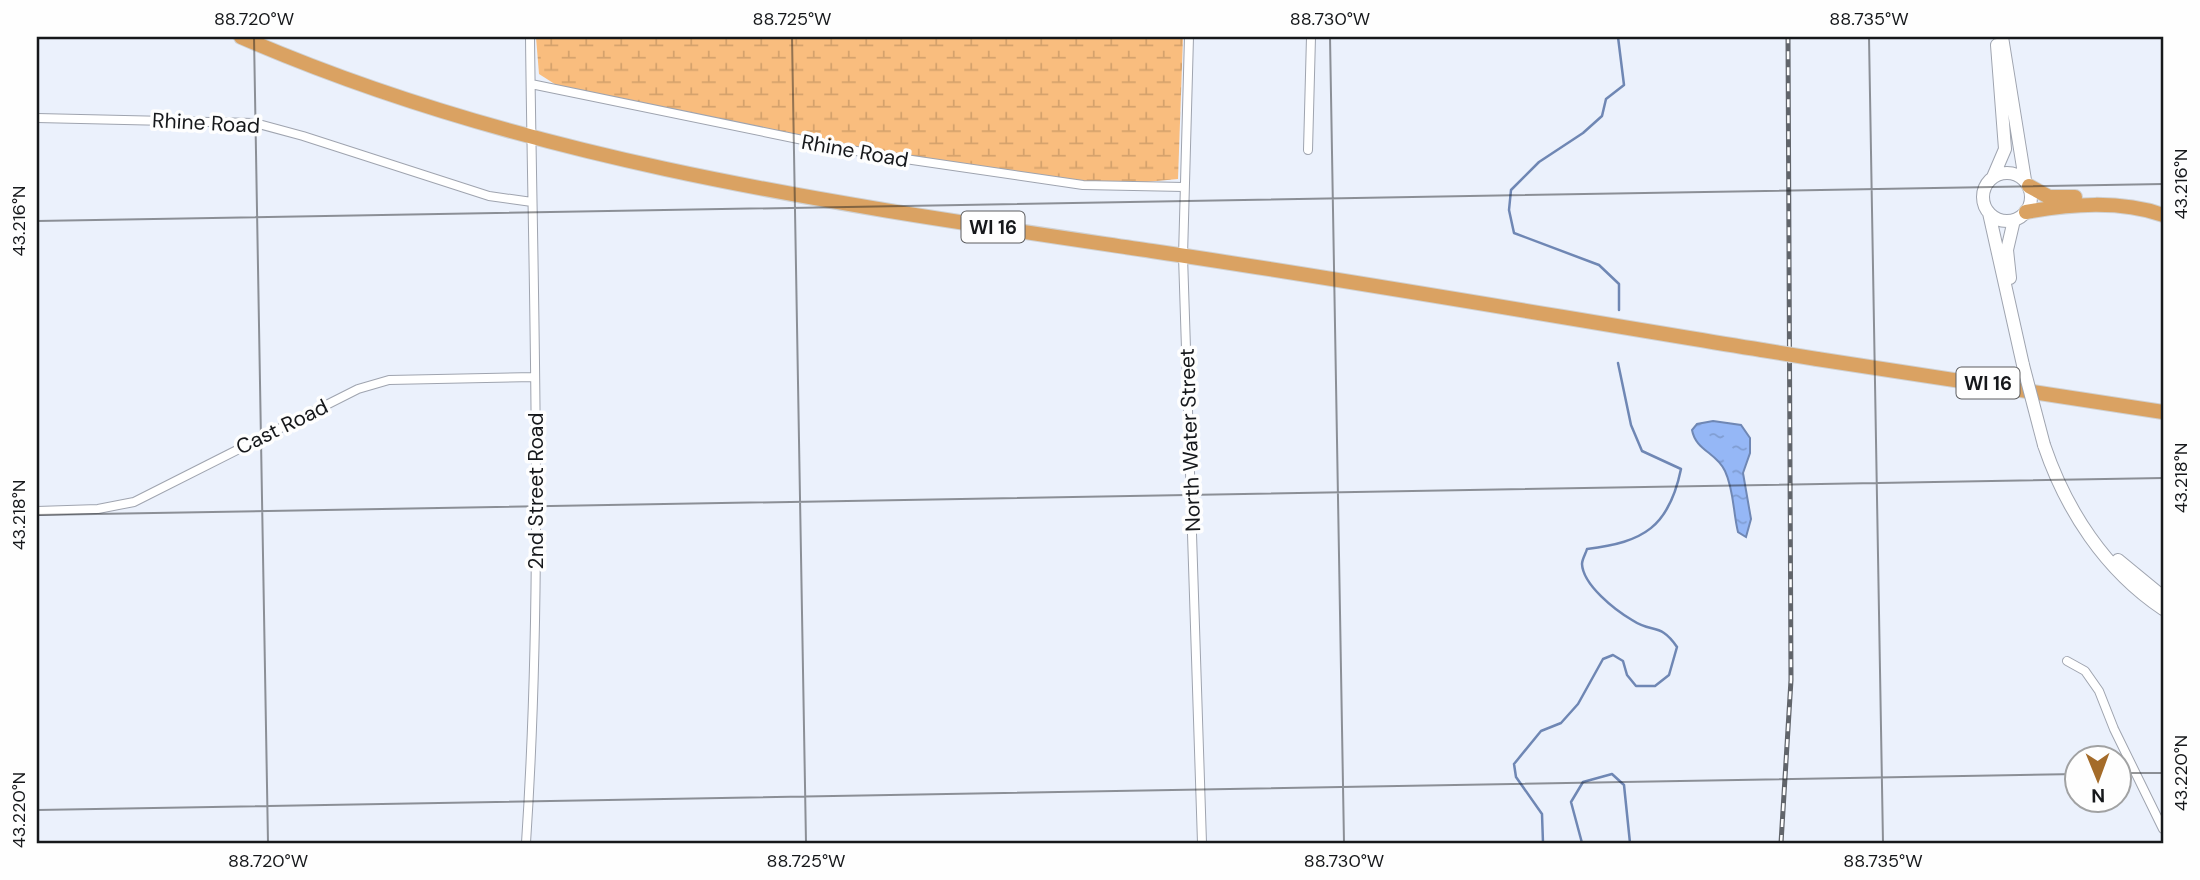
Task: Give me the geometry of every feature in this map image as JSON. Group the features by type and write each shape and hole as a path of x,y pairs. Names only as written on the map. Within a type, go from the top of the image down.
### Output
{"highway":[{"name":"WI 16","path":"241,37 377,89 532,138 623,161 747,187 2161,412"},
{"path":"2027,183 2049,197 2130,197 2163,205"},
{"path":"2020,216 2106,205 2130,206 2163,215"}],"main road":[{"path":"2000,37 2005,149 1993,178 1984,191 1985,206 1989,213 2044,445 2060,486 2098,549 2123,577 2163,609"},
{"path":"2000,37 2032,199 2020,216 2007,250 2023,365"},
{"path":"1993,178 2006,173 2027,183"},
{"path":"1989,213 2001,220 2020,216"},
{"path":"2091,536 2163,597"}],"street":[{"name":"2nd Street Road","path":"526,843 537,636 530,37"},
{"name":"North Water Street","path":"1189,37 1183,256 1202,843"},
{"path":"1308,150 1311,37"},
{"name":"Rhine Road","path":"531,84 803,143 939,165 1083,186 1184,187"},
{"name":"Rhine Road","path":"37,118 225,121 264,125 489,196 532,202"},
{"name":"Cast Road","path":"37,511 98,509 134,502 358,389 389,380 535,377"},
{"path":"2067,661 2085,671 2099,691 2114,729 2163,829"}],"green space":[{"path":"536,37 1183,37 1178,179 1114,185 1045,178 781,136 561,88 539,74"}],"water":[{"path":"1713,421 1741,425 1750,438 1750,453 1743,473 1751,519 1746,537 1738,532 1725,471 1698,443 1692,430 1697,424"}],"waterway":[{"path":"1618,37 1624,85 1606,99 1602,116 1583,133 1539,162 1511,190 1509,210 1514,233 1599,265 1619,284 1619,310"},
{"path":"1543,843 1542,814 1516,777 1514,764 1541,731 1561,723 1578,704 1603,659 1613,655 1623,661 1627,675 1636,686 1655,686 1669,675 1677,647 1666,634 1639,624 1609,603 1588,580 1582,564 1587,549 1624,542 1651,528 1669,505 1681,469 1642,451 1631,425 1618,363"},
{"path":"1582,843 1571,802 1583,782 1612,774 1624,785 1630,843"}],"railway":[{"path":"1781,843 1791,680 1788,37"}]}
